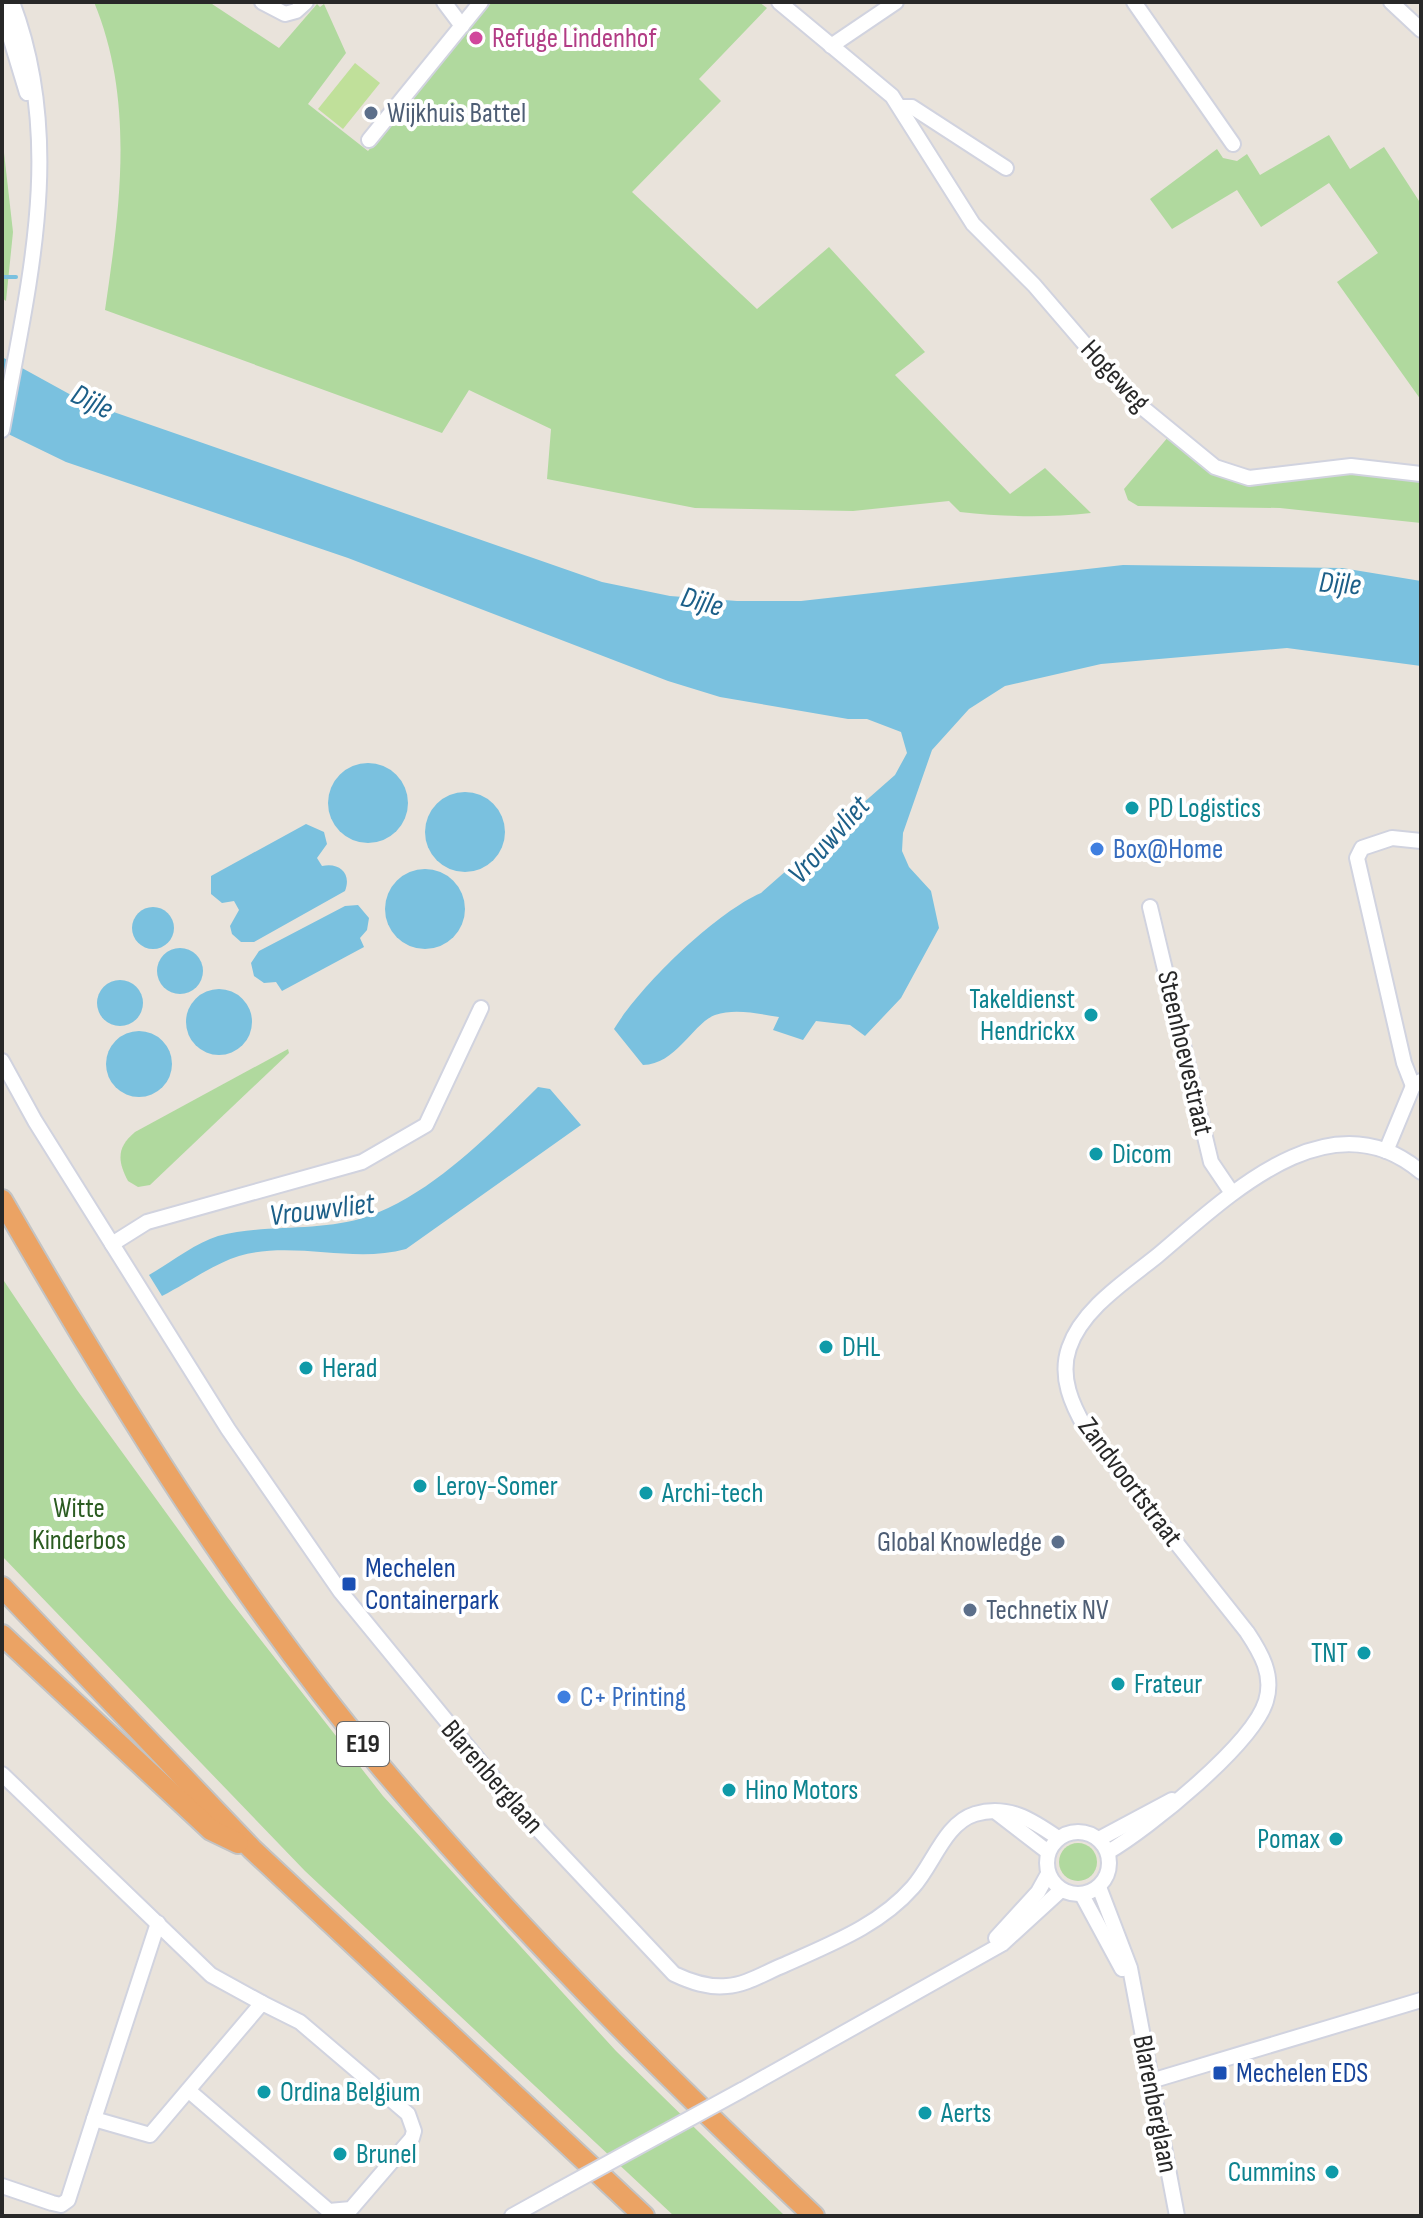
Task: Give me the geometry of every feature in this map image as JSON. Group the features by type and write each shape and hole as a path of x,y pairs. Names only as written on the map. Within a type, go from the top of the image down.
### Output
{"highway":[{"name":"E19","path":"2,1200 158,1458 245,1590 379,1765 526,1933 671,2081 814,2216"},
{"path":"2,1587 252,1849 644,2216"},
{"path":"2,1635 211,1830 252,1849"},
{"path":"2,1645 160,1797 174,1795"}],"street":[{"path":"2,430 39,210 39,110 35,79 12,2"},
{"path":"262,2 285,14 296,11 306,2"},
{"path":"444,2 462,26"},
{"path":"369,140 481,2"},
{"name":"Hogeweg","path":"779,2 901,107 973,224 1034,285 1132,399 1215,467 1249,478 1351,466 1421,474"},
{"path":"831,46 896,2"},
{"path":"1134,2 1233,144"},
{"path":"1391,2 1421,30"},
{"path":"2,10 38,132"},
{"name":"Hogeweg","path":"901,107 912,107 1006,168"},
{"path":"1386,1151 1417,1083 1404,1063 1357,858 1362,848 1392,838 1421,841"},
{"name":"Steenhoevestraat","path":"1150,907 1211,1162 1232,1193"},
{"path":"112,1244 147,1222 362,1162 426,1125 481,1008"},
{"name":"Blarenberglaan","path":"2,1061 35,1121 228,1429 340,1591 508,1797 674,1974 708,1986 734,1985 843,1938 897,1904 961,1820 973,1814 996,1812"},
{"name":"Zandvoortstraat","path":"1103,1845 1177,1797 1227,1755 1257,1719 1266,1700 1269,1680 1263,1656 1086,1429 1073,1406 1065,1365 1074,1336 1095,1310 1232,1193 1277,1163 1323,1147 1353,1144 1386,1151 1421,1172"},
{"path":"2,1774 221,1984 300,2022 408,2114 414,2131 412,2138 351,2209 329,2211 188,2090"},
{"path":"996,1812 1008,1810 1022,1815 1058,1838"},
{"path":"996,1812 1048,1852"},
{"path":"976,1958 1038,1892 1048,1874 1048,1852 1058,1838 1074,1832 1103,1845 1109,1871 1099,1887 1082,1895 1061,1890 1048,1874"},
{"name":"Blarenberglaan","path":"1099,1887 1130,1968 1177,2216"},
{"path":"512,2216 1002,1944 1061,1890"},
{"name":"Blarenberglaan","path":"1082,1895 1132,1991"},
{"path":"2,2186 61,2205 68,2200 158,1923"},
{"path":"1151,2081 1421,2000"},
{"path":"94,2119 150,2135 262,2003"}],"green space":[{"path":"94,2 209,2 279,48 317,4 320,7 324,4 346,53 308,104 368,151 492,2 759,2 767,8 699,79 721,101 632,192 757,309 829,247 925,352 895,375 1010,494 1045,468 1091,513 1041,516 976,514 960,512 949,501 853,511 695,508 547,479 551,429 469,390 442,433 105,310 119,194 119,116 107,39"},
{"path":"355,63 380,83 343,129 318,109"},
{"path":"2,135 13,232 6,301 2,298"},
{"path":"1329,135 1350,169 1384,147 1421,204 1421,400 1337,282 1378,253 1329,183 1261,227 1237,190 1172,229 1150,199 1217,149 1223,158 1237,161 1247,154 1260,175"},
{"path":"1169,436 1216,472 1354,470 1421,478 1421,523 1280,508 1138,506 1128,500 1124,489"},
{"path":"288,1049 289,1053 150,1185 138,1187 128,1181 121,1154 125,1143 135,1132"},
{"name":"Witte Kinderbos","path":"2,1278 77,1390 228,1598 383,1796 616,2051 785,2216 674,2216 305,1871 2,1556"},
{"path":"1078,1843 1092,1848 1097,1862 1092,1876 1078,1881 1064,1876 1059,1862 1064,1848"}],"water":[{"path":"2,357 82,401 602,582 670,596 737,601 801,601 1123,565 1342,568 1421,581 1421,666 1287,648 1101,664 1005,686 969,709 932,750 903,833 902,851 909,867 931,891 939,928 901,998 865,1036 850,1025 816,1021 803,1040 773,1030 779,1017 747,1012 723,1013 699,1026 665,1058 643,1065 614,1029 641,992 701,933 761,893 895,775 907,753 901,732 867,719 848,719 720,697 668,681 348,558 66,462 2,431"},
{"path":"360,763 376,763 397,774 408,795 408,811 397,832 376,843 360,843 346,837 334,825 328,811 328,795 334,781 346,769"},
{"path":"457,792 473,792 494,803 505,824 505,840 494,861 473,872 457,872 443,866 431,854 425,840 425,824 431,810 443,798"},
{"path":"306,824 324,832 327,844 317,858 322,866 342,870 347,879 345,891 254,942 241,942 232,934 230,926 239,910 234,901 222,903 211,894 211,876"},
{"path":"417,869 433,869 454,880 465,901 465,917 454,938 433,949 417,949 403,943 391,931 385,917 385,901 391,887 403,875"},
{"path":"358,905 369,918 367,930 360,938 364,947 282,991 276,982 264,983 254,976 251,963 259,951 345,906"},
{"path":"153,907 168,913 174,928 168,943 153,949 138,943 132,928 138,913"},
{"path":"180,948 196,955 203,971 196,987 180,994 164,987 157,971 164,955"},
{"path":"120,980 136,987 143,1003 136,1019 120,1026 104,1019 97,1003 104,987"},
{"path":"219,989 232,991 247,1004 252,1022 250,1035 237,1050 219,1055 206,1053 191,1040 186,1022 188,1009 201,994"},
{"path":"139,1031 152,1033 162,1041 170,1051 170,1077 162,1087 152,1095 139,1097 126,1095 116,1087 108,1077 106,1064 108,1051 116,1041 126,1033"},
{"path":"538,1087 550,1089 581,1125 406,1249 365,1254 281,1250 239,1256 162,1296 149,1275 218,1236 350,1221 393,1206 460,1160"}],"waterway":[{"path":"2,277 16,277"}],"place":[{"name":"Refuge Lindenhof","path":"476,38"},
{"name":"Wijkhuis Battel","path":"371,113"},
{"name":"PD Logistics","path":"1132,808"},
{"name":"Box@Home","path":"1097,849"},
{"name":"Takeldienst Hendrickx","path":"1091,1015"},
{"name":"Dicom","path":"1096,1154"},
{"name":"DHL","path":"826,1347"},
{"name":"Herad","path":"306,1368"},
{"name":"Leroy-Somer","path":"420,1486"},
{"name":"Archi-tech","path":"646,1493"},
{"name":"Global Knowledge","path":"1058,1542"},
{"name":"Mechelen Containerpark","path":"349,1584"},
{"name":"Technetix NV","path":"970,1610"},
{"name":"TNT","path":"1364,1653"},
{"name":"Frateur","path":"1118,1684"},
{"name":"C+ Printing","path":"564,1697"},
{"name":"Hino Motors","path":"729,1790"},
{"name":"Pomax","path":"1336,1839"},
{"name":"Mechelen EDS","path":"1220,2073"},
{"name":"Ordina Belgium","path":"264,2092"},
{"name":"Aerts","path":"925,2113"},
{"name":"Brunel","path":"340,2154"},
{"name":"Cummins","path":"1332,2172"}],"water label":[{"name":"Dijle","path":"92,402"},
{"name":"Dijle","path":"1340,584"},
{"name":"Dijle","path":"702,602"},
{"name":"Vrouwvliet","path":"829,840"},
{"name":"Vrouwvliet","path":"322,1210"}]}
